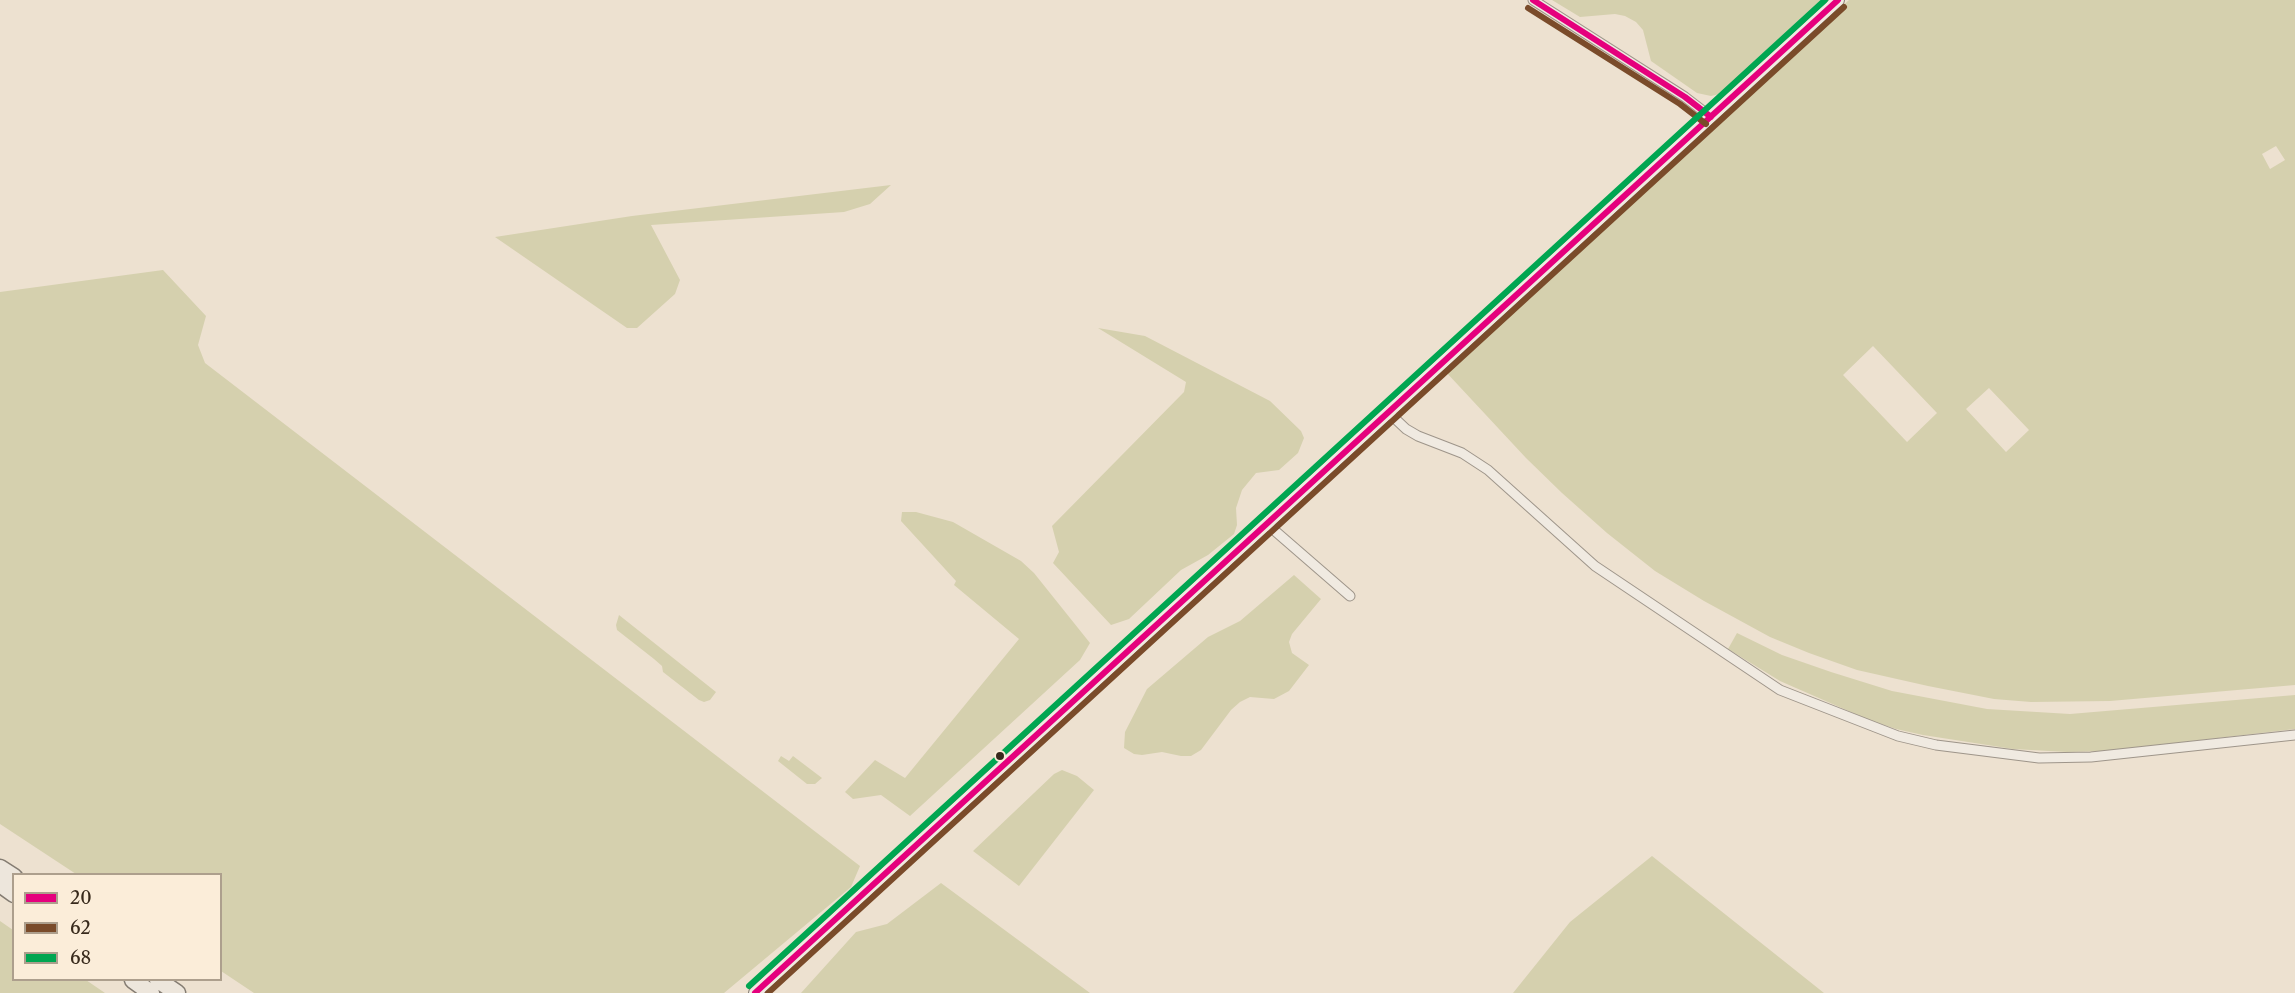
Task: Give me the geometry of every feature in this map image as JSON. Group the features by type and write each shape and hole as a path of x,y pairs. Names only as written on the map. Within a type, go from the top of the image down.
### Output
{"highway":[{"path":"133,981 151,993"},
{"path":"159,981 177,993"}],"main road":[{"path":"755,993 1838,0"}],"street":[{"path":"1533,0 1685,97 1711,117"},
{"path":"1389,413 1406,429 1418,436 1462,453 1488,470 1595,566 1780,690 1898,736 1936,745 2039,758 2091,757 2295,735"},
{"path":"1267,524 1350,596"}],"shaded area":[{"path":"1552,0 1825,0 1724,93 1711,96 1697,93 1651,61 1643,30 1636,22 1615,14 1580,17"},
{"path":"1849,0 2295,0 2295,685 2110,701 2031,702 1994,699 1928,686 1857,670 1809,653 1770,637 1655,571 1562,493 1445,371","holes":["2276,146 2285,160 2270,169 2262,154","1873,346 1937,413 1907,442 1843,375","1989,388 2029,430 2006,452 1966,409"]},
{"path":"891,185 870,204 844,212 651,225 680,280 675,294 637,328 627,328 495,237 632,216"},
{"path":"163,270 206,316 198,345 205,363 860,866 851,887 724,993 254,993 222,972 222,873 74,873 0,824 0,292"},
{"path":"1098,328 1145,336 1270,401 1301,431 1304,438 1298,453 1279,470 1256,473 1242,490 1236,508 1237,525 1234,534 1208,555 1181,570 1129,619 1111,625 1053,563 1059,552 1052,526 1184,392 1186,382"},
{"path":"902,512 916,512 953,522 1021,561 1034,573 1090,643 1080,660 910,816 881,795 853,799 845,792 875,760 905,778 1019,639 954,585 956,581 901,521"},
{"path":"1294,575 1321,599 1292,634 1289,642 1292,653 1309,665 1289,691 1274,699 1250,697 1240,702 1231,710 1201,750 1191,756 1162,752 1142,755 1134,754 1124,748 1125,732 1147,689 1208,637 1240,621"},
{"path":"619,615 716,692 710,700 704,702 699,700 663,672 662,666 617,630"},
{"path":"1737,633 1782,655 1892,691 1987,709 2070,714 2295,695 2295,729 2107,751 2067,752 2013,749 1923,735 1869,720 1780,681 1728,649"},
{"path":"781,756 789,761 793,756 822,778 815,784 807,784 778,761"},
{"path":"1062,770 1077,776 1094,790 1019,886 973,851 1054,774"},
{"path":"1652,856 1824,993 1513,993 1570,922"},
{"path":"941,883 1090,993 801,993 856,932 887,924"},
{"path":"0,921 12,929 12,981 87,981 105,993 0,993"}],"transit line":[{"name":"20","path":"1533,0 1685,97 1711,117"},
{"name":"68","path":"749,986 1825,0"},
{"name":"20","path":"755,993 1838,0"},
{"name":"62","path":"768,993 1844,7"},
{"name":"62","path":"1528,8 1680,104 1706,124"}]}
